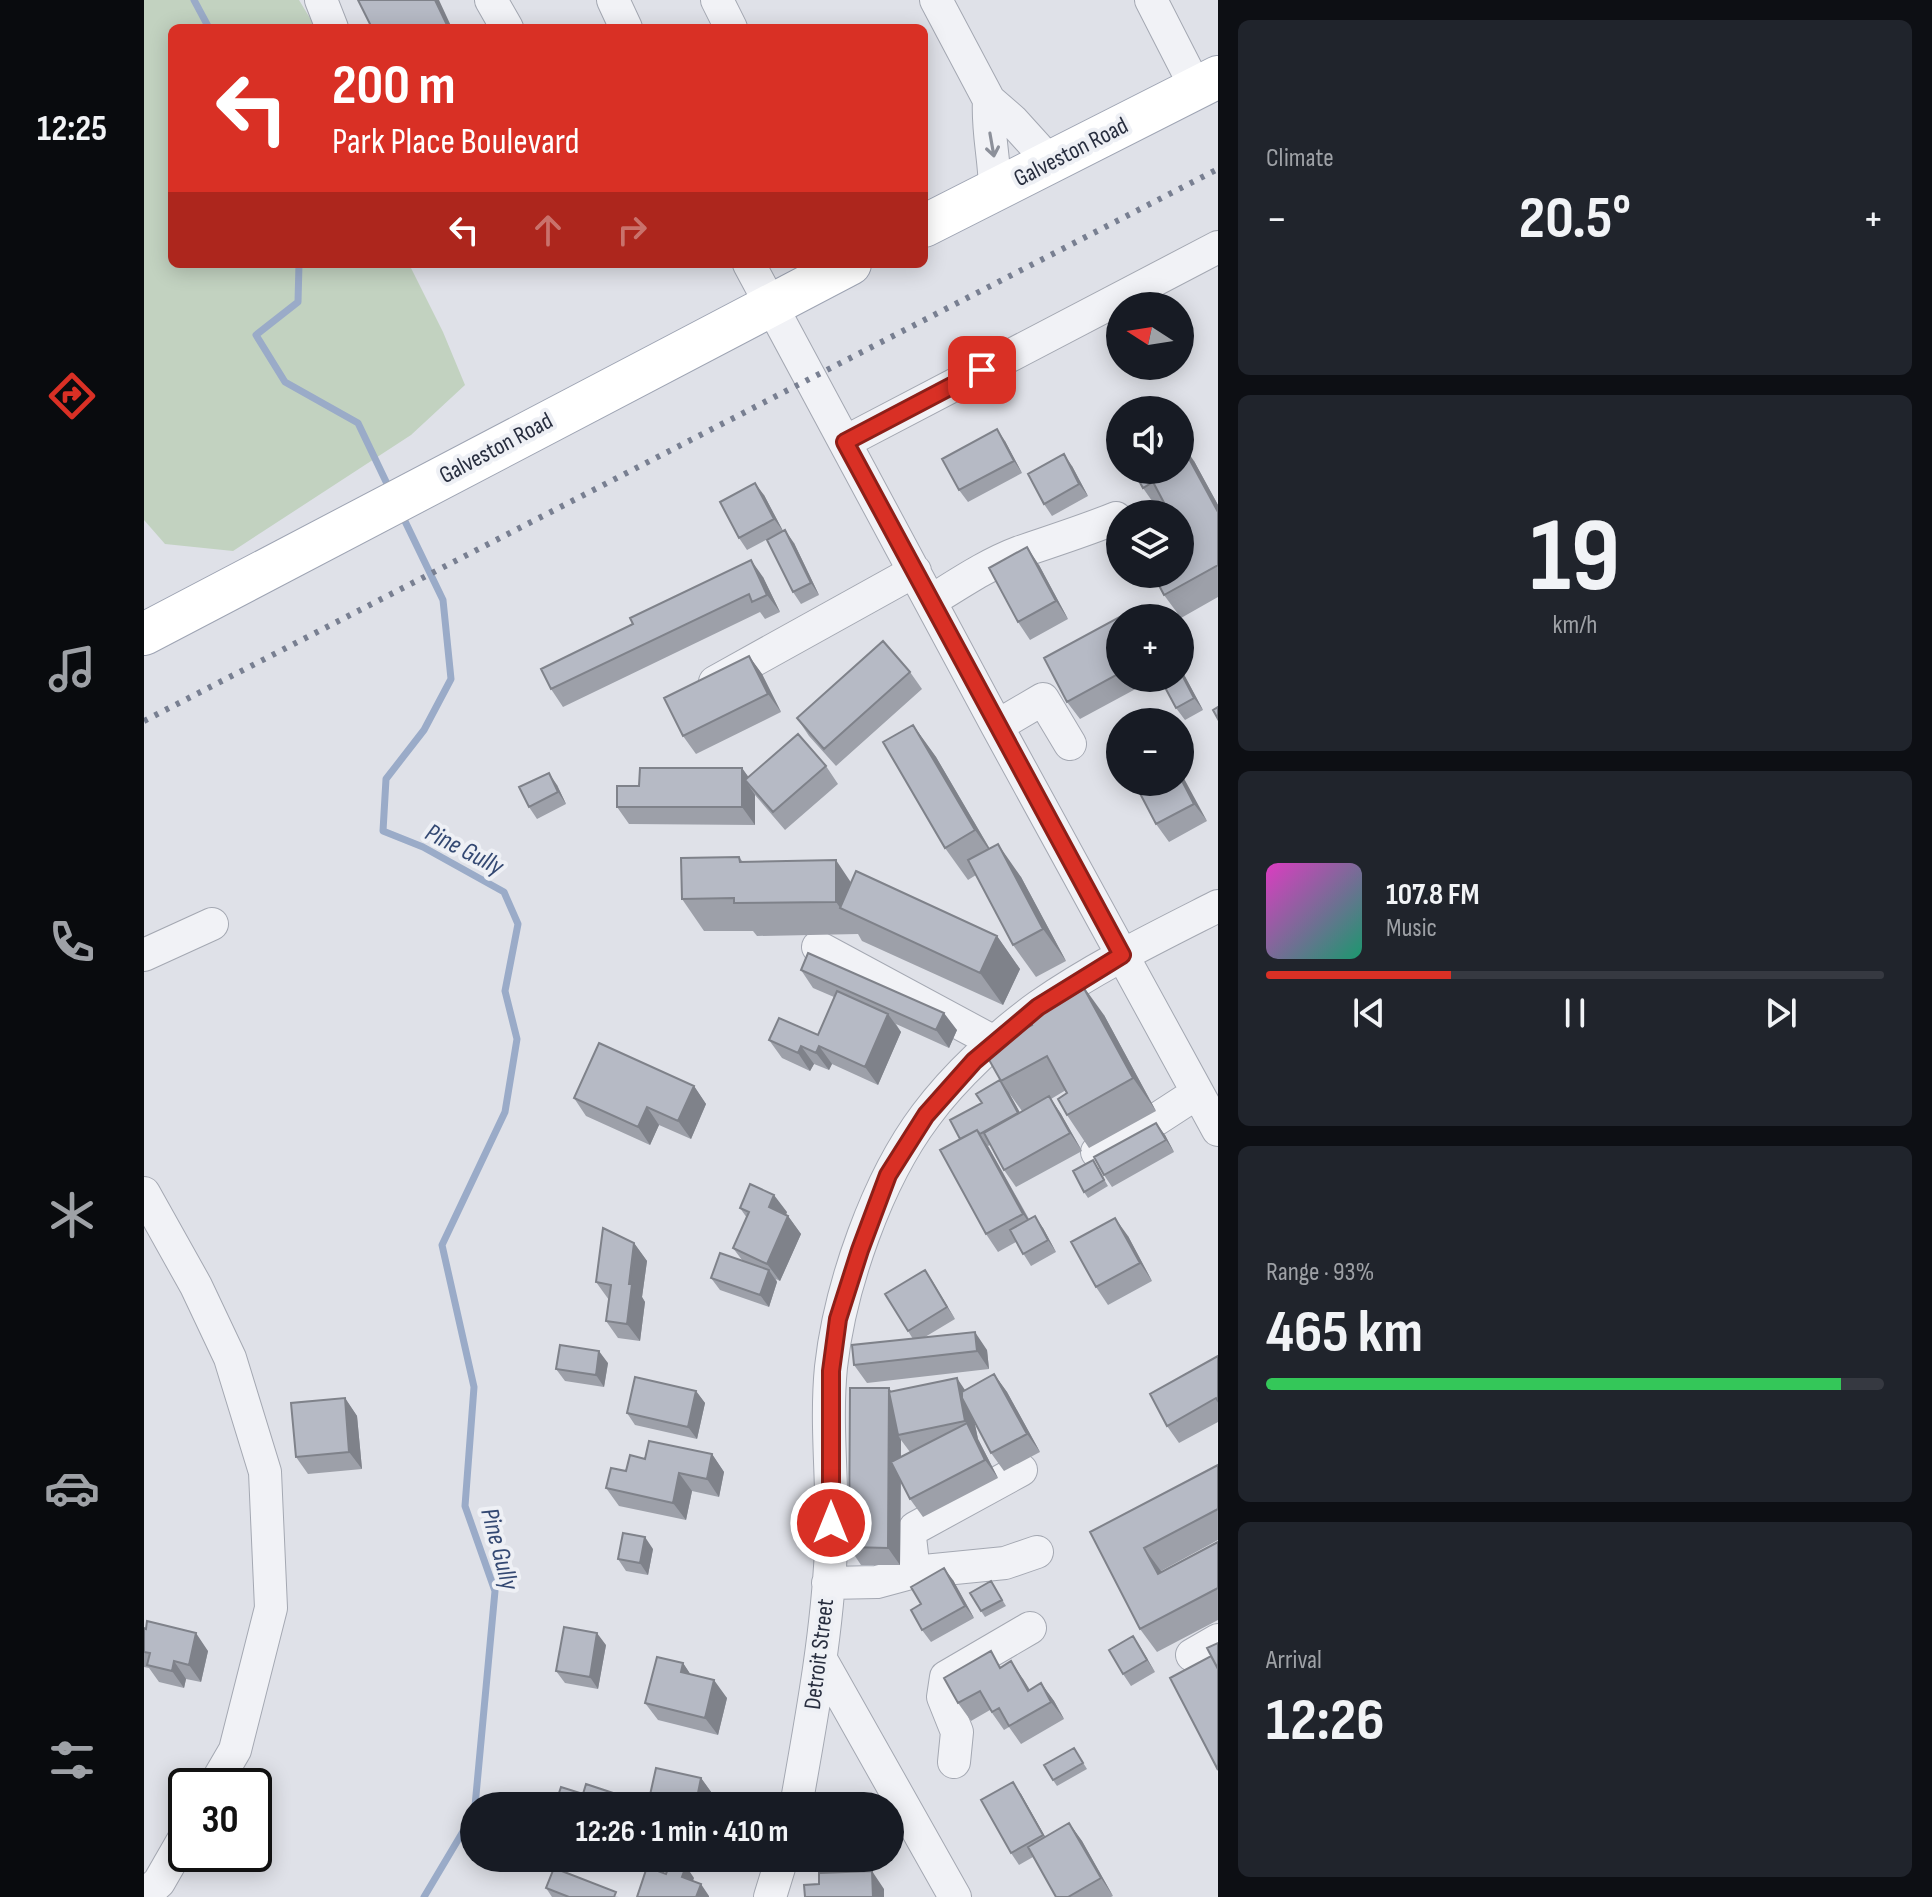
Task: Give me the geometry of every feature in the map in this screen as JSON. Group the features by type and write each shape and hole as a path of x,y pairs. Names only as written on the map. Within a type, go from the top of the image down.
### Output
{"main road":[{"name":"Galveston Road","path":"928,224 1207,83"},
{"name":"Galveston Road","path":"144,634 842,268"}],"street":[{"path":"321,0 330,24"},
{"path":"491,0 505,24"},
{"path":"717,0 729,24"},
{"path":"936,0 989,100 1050,162"},
{"path":"1151,0 1207,83"},
{"path":"989,100 988,124 995,162 995,191"},
{"path":"845,442 1218,247"},
{"path":"751,268 1218,1130"},
{"path":"931,601 973,575 1018,553 1106,522"},
{"path":"692,695 915,571"},
{"path":"997,726 1043,699 1070,744"},
{"name":"Detroit Street","path":"799,1792 822,1661 831,1548 831,1371 838,1319 888,1175 926,1115 974,1061 1038,1007 1122,955 1218,906"},
{"path":"144,955 212,924"},
{"path":"818,947 996,1043"},
{"path":"1097,1152 1197,1093"},
{"path":"144,1193 196,1286 230,1358 265,1472 271,1608 235,1750 224,1768"},
{"path":"914,1572 910,1537 915,1528 1021,1470"},
{"path":"828,1583 877,1582 914,1572 1005,1563 1037,1552"},
{"path":"954,1762 957,1732 943,1697 946,1677 1030,1628"},
{"path":"822,1661 955,1897"},
{"path":"144,1896 159,1882 168,1866"},
{"path":"770,1897 778,1872"}],"green space":[{"path":"144,0 299,0 314,24 168,24 168,268 411,268 465,385 411,435 233,551 165,544 144,520"}],"building":[{"path":"358,0 435,0 447,24 370,24"},
{"path":"997,429 1014,461 959,490 942,459"},
{"path":"1064,454 1079,484 1044,504 1028,474"},
{"path":"1194,468 1218,512 1218,565 1194,578 1194,500 1163,500 1154,484 1194,484"},
{"path":"755,483 774,519 739,538 720,502"},
{"path":"785,530 811,583 793,592 767,540"},
{"path":"1027,547 1056,601 1018,622 989,568"},
{"path":"751,560 767,595 752,602 749,594 551,689 541,669 633,624 630,618"},
{"path":"1160,588 1177,588 1164,595"},
{"path":"1106,624 1106,681 1067,702 1044,658"},
{"path":"883,641 910,672 824,749 797,718"},
{"path":"749,656 768,694 683,736 664,698"},
{"path":"1167,692 1191,692 1194,698 1176,708"},
{"path":"913,725 975,830 945,848 883,742"},
{"path":"798,734 826,766 773,812 745,780"},
{"path":"640,768 742,768 742,807 617,807 617,786 639,786"},
{"path":"549,773 558,792 529,807 519,787"},
{"path":"1141,796 1190,796 1194,804 1156,824"},
{"path":"998,844 1043,929 1013,945 968,860"},
{"path":"739,857 740,862 836,860 836,902 734,903 734,898 682,899 681,858"},
{"path":"856,871 997,936 980,973 840,908"},
{"path":"808,953 944,1013 936,1030 801,970"},
{"path":"1081,983 1133,1078 1067,1115 1058,1099 1067,1093 1047,1056 1001,1081 984,1051 1032,1025 1026,1014"},
{"path":"837,991 888,1014 865,1067 819,1046 816,1053 801,1046 798,1053 769,1040 779,1018 818,1035"},
{"path":"599,1043 694,1086 678,1121 647,1107 638,1127 574,1098"},
{"path":"1000,1080 1018,1113 980,1134 977,1130 960,1139 950,1120 982,1103 976,1094"},
{"path":"1049,1096 1070,1133 1004,1170 984,1133"},
{"path":"1156,1123 1166,1140 1104,1175 1094,1157"},
{"path":"977,1130 1023,1214 986,1234 940,1150"},
{"path":"1093,1160 1104,1180 1084,1192 1073,1171"},
{"path":"750,1184 774,1195 769,1207 788,1216 767,1264 733,1248 749,1212 740,1208"},
{"path":"1035,1216 1048,1240 1023,1254 1010,1230"},
{"path":"1115,1218 1140,1263 1096,1287 1071,1242"},
{"path":"603,1228 634,1243 627,1324 606,1321 611,1285 596,1282"},
{"path":"720,1253 769,1270 760,1295 711,1278"},
{"path":"925,1270 947,1307 908,1331 885,1294"},
{"path":"975,1332 977,1351 854,1365 852,1345"},
{"path":"560,1345 599,1351 596,1375 556,1369"},
{"path":"1218,1356 1218,1401 1216,1398 1167,1426 1150,1394"},
{"path":"994,1374 1027,1434 991,1453 962,1398 962,1392"},
{"path":"635,1377 696,1391 688,1427 627,1413"},
{"path":"957,1378 965,1421 898,1435 889,1392"},
{"path":"850,1388 889,1388 888,1548 849,1547"},
{"path":"345,1398 349,1452 296,1457 291,1403"},
{"path":"967,1423 985,1460 910,1499 891,1462"},
{"path":"649,1441 712,1454 707,1479 679,1473 673,1503 606,1488 611,1468 626,1471 630,1455 645,1459"},
{"path":"1218,1465 1218,1509 1144,1548 1158,1574 1218,1542 1218,1588 1140,1629 1090,1532"},
{"path":"623,1533 645,1537 640,1563 618,1559"},
{"path":"944,1568 965,1606 922,1630 911,1610 921,1604 911,1587"},
{"path":"991,1581 1002,1600 981,1611 970,1593"},
{"path":"147,1621 196,1633 189,1665 174,1661 172,1671 147,1665 150,1653 144,1652 144,1628"},
{"path":"564,1627 597,1633 590,1677 556,1671"},
{"path":"1133,1636 1147,1660 1123,1674 1109,1650"},
{"path":"1218,1643 1218,1669 1207,1648"},
{"path":"991,1651 1000,1668 1011,1661 1028,1691 1041,1683 1051,1702 1009,1726 999,1708 992,1712 980,1691 958,1703 944,1678"},
{"path":"1211,1656 1218,1669 1218,1770 1170,1678"},
{"path":"657,1657 683,1663 681,1672 714,1680 705,1718 645,1703"},
{"path":"1074,1748 1083,1763 1053,1780 1044,1765"},
{"path":"656,1768 701,1778 698,1792 651,1792"},
{"path":"1013,1782 1043,1835 1011,1853 981,1800"},
{"path":"586,1784 610,1792 584,1792"},
{"path":"561,1787 577,1792 559,1792"},
{"path":"1069,1823 1101,1878 1068,1897 1056,1897 1028,1847"},
{"path":"552,1872 564,1872 616,1892 614,1897 569,1897 546,1888"},
{"path":"645,1872 684,1872 682,1877 701,1884 696,1897 637,1897"},
{"path":"872,1872 873,1897 805,1897 804,1885 819,1884 819,1873"}],"waterway":[{"name":"Pine Gully","path":"194,0 207,24"},
{"name":"Pine Gully","path":"299,268 298,302 256,335 285,382 358,423 390,490"},
{"name":"Pine Gully","path":"402,515 443,600 451,679 424,730 386,779 383,831 423,847 504,892 518,924 505,991 517,1039 505,1112 442,1245 474,1387 465,1506 495,1591 476,1792"},
{"name":"Pine Gully","path":"424,1897 460,1837"}],"railway":[{"path":"144,721 1218,169"}],"route":[{"path":"831,1523 831,1371 838,1319 888,1175 926,1115 974,1061 1038,1007 1122,955 845,442 982,370"}]}
